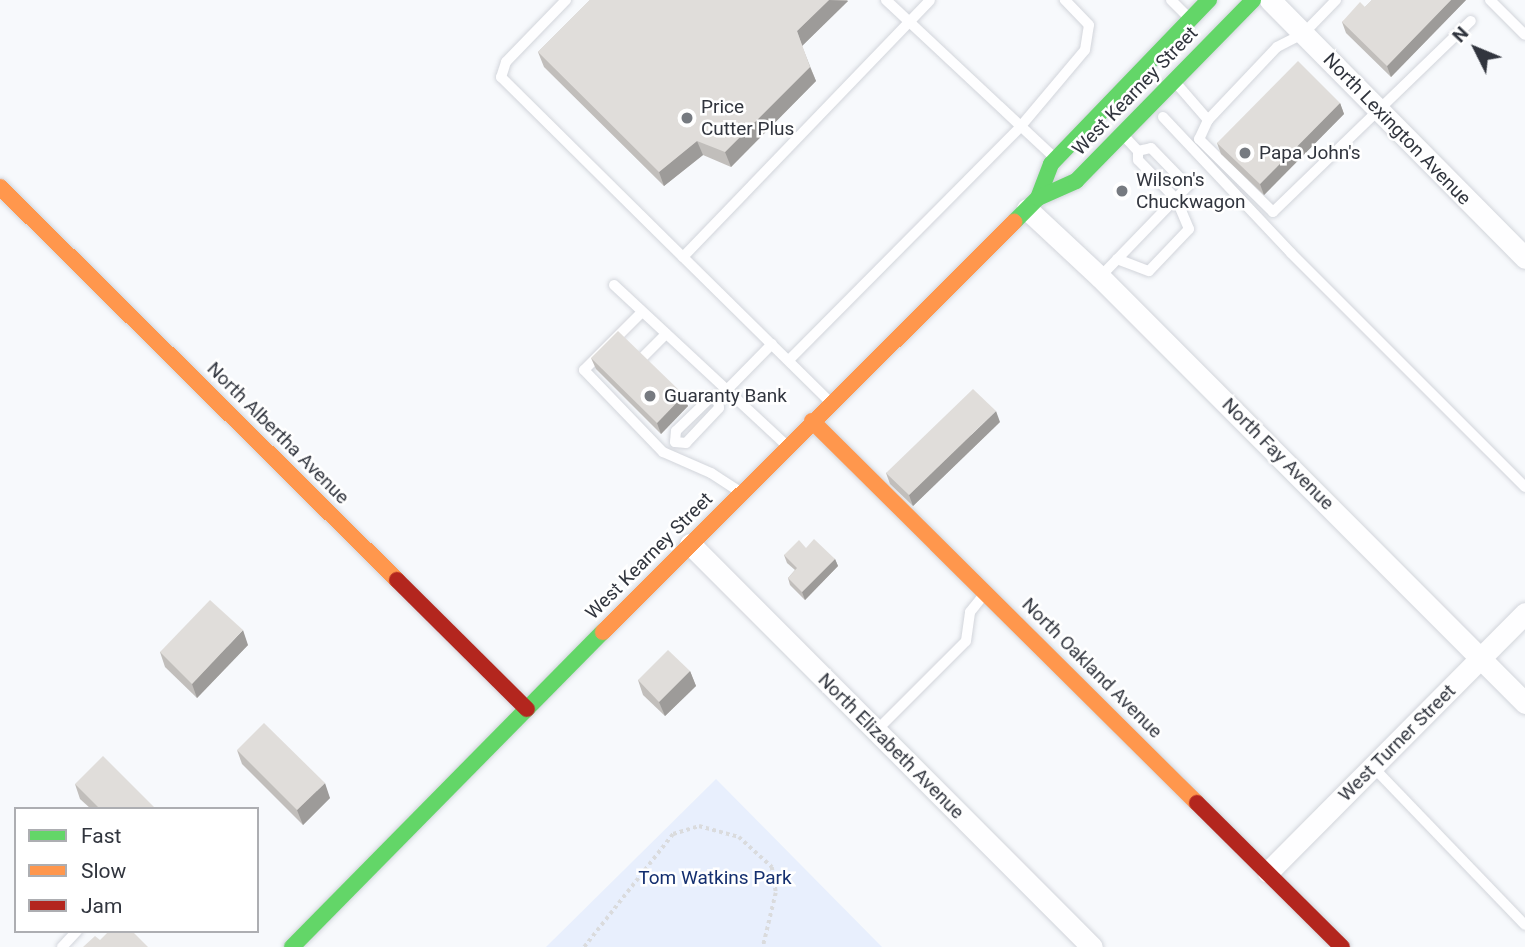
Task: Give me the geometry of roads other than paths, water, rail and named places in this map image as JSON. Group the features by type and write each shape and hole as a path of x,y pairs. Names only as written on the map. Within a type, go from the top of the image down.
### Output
{"main road":[{"name":"West Kearney Street","path":"1033,204 1056,159 1209,0"},
{"name":"West Kearney Street","path":"292,947 831,402 1033,204 1076,181 1254,0"},
{"name":"North Albertha Avenue","path":"0,187 527,709"},
{"name":"North Oakland Avenue","path":"812,421 1342,947"}],"street":[{"name":"North Lexington Avenue","path":"1270,0 1525,258"},
{"name":"North Fay Avenue","path":"1033,204 1100,276 1525,703"},
{"name":"North Elizabeth Avenue","path":"690,544 1092,947"},
{"name":"West Turner Street","path":"1268,872 1525,613"}],"lane":[{"path":"566,0 506,62 501,77 831,402"},
{"path":"886,0 1056,159"},
{"path":"683,257 930,0"},
{"path":"789,360 1021,126 1086,50 1089,25 1065,0"},
{"path":"1171,0 1190,19"},
{"path":"1336,0 1304,33 1277,47 1208,120 1199,139 1272,212 1380,113 1471,21"},
{"path":"1490,0 1525,35"},
{"path":"1174,81 1208,120"},
{"path":"1163,117 1291,253 1525,487"},
{"path":"1117,259 1149,271 1189,229 1176,199 1138,160 1138,151 1122,135"},
{"path":"1100,276 1188,186 1150,148 1138,151"},
{"path":"614,285 666,334 722,395 787,446"},
{"path":"642,312 584,370 610,390 663,452 711,472 741,493"},
{"path":"640,360 666,334"},
{"path":"663,452 675,442 676,431 709,399 722,395 772,344"},
{"path":"876,731 966,641 970,612 986,592"},
{"path":"1373,767 1525,925"},
{"path":"62,947 75,933"}],"place":[{"name":"Price Cutter Plus","path":"687,118"},
{"name":"Papa John's","path":"1245,153"},
{"name":"Wilson's Chuckwagon","path":"1122,191"},
{"name":"Guaranty Bank","path":"650,396"}],"park label":[{"name":"Tom Watkins Park","path":"715,878"}]}
